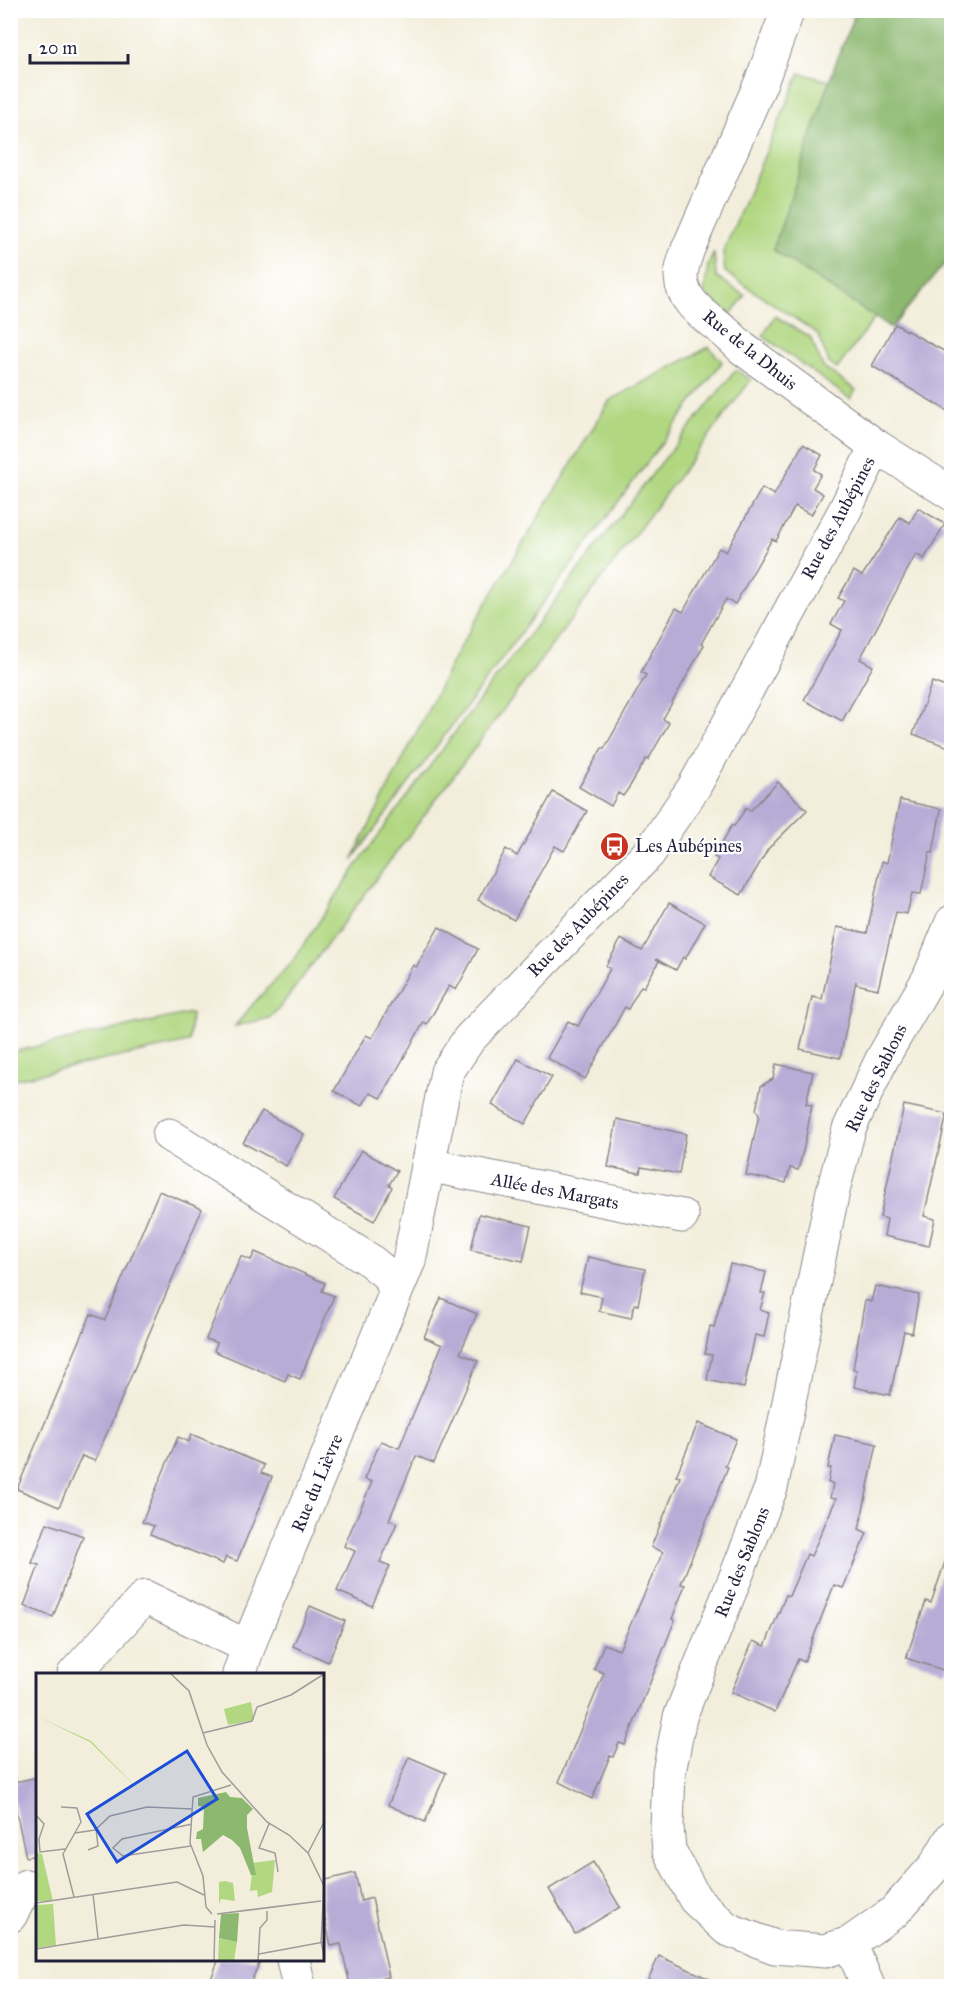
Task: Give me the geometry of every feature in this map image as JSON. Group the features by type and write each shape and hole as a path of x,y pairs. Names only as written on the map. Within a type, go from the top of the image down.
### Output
{"street":[{"name":"Rue de la Dhuis","path":"788,10 762,80 688,249 681,276 683,289 690,301 706,318 742,348 876,446 951,494"},
{"name":"Rue des Aubépines","path":"396,1291 409,1261 447,1072 469,1039 648,853 687,797 839,520 876,446"},
{"name":"Rue des Sablons","path":"951,922 929,978 882,1059 849,1129 833,1191 771,1488 680,1717 669,1772 667,1827 669,1850 695,1899 727,1929 776,1947 825,1951 850,1943 894,1912 935,1866 951,1837"},
{"path":"169,1135 368,1259 388,1275 396,1291"},
{"name":"Allée des Margats","path":"428,1165 682,1216"},
{"name":"Rue du Lièvre","path":"244,1661 396,1291"},
{"path":"75,1673 145,1597 244,1661"},
{"path":"10,1916 26,1886"},
{"path":"850,1943 868,1986"},
{"path":"293,1961 299,1986"}],"green space":[{"path":"856,11 951,11 951,256 891,328 773,250 836,62"},
{"path":"800,73 876,94 949,218 837,369 829,363 818,334 725,272 723,252"},
{"path":"714,252 716,276 745,296 731,314 704,293 708,266"},
{"path":"775,316 810,337 823,367 856,390 850,399 763,336"},
{"path":"709,347 722,362 352,860 458,650 610,400"},
{"path":"736,370 751,380 281,1006 269,1018 235,1026 292,962 361,859 482,696 657,468"},
{"path":"191,1013 189,1042 11,1080 11,1052"}],"building":[{"path":"895,324 951,355 951,413 872,366"},
{"path":"803,444 822,455 814,470 821,474 813,488 823,494 811,515 795,506 776,541 772,539 735,604 726,599 701,644 704,645 663,719 669,723 630,786 623,796 618,793 611,806 579,787 602,748 604,749 646,675 641,672 676,608 683,612 719,548 726,552 762,488 774,495"},
{"path":"918,508 945,524 924,559 916,554 860,659 873,666 842,721 804,700 842,630 831,624 844,601 838,598 854,571 862,576 900,517 910,523"},
{"path":"932,682 951,689 951,748 913,734"},
{"path":"778,782 807,810 768,849 741,895 708,877 718,859 714,857 732,825 734,826 746,808 750,811"},
{"path":"553,792 587,811 564,851 555,846 514,920 478,900 506,849 517,856"},
{"path":"900,800 941,809 933,853 930,852 921,894 912,893 907,914 896,912 878,989 856,984 856,981 840,1058 800,1049 812,997 822,999 837,927 867,933 882,861 887,863"},
{"path":"669,903 705,923 685,959 683,957 676,970 656,959 659,961 644,987 641,986 628,1009 625,1007 585,1079 547,1058 568,1021 578,1026 610,969 606,966 621,939 642,951"},
{"path":"439,927 478,949 456,990 449,986 427,1024 424,1022 381,1098 370,1093 362,1106 334,1091 366,1035 372,1038 413,965 416,967"},
{"path":"518,1059 552,1077 525,1124 492,1105"},
{"path":"776,1064 813,1072 806,1104 812,1105 804,1147 798,1170 790,1168 786,1183 746,1175 759,1115 756,1110 761,1086 773,1079"},
{"path":"904,1105 947,1114 924,1216 935,1219 929,1246 884,1236 887,1219 880,1217"},
{"path":"262,1111 304,1134 286,1166 243,1143"},
{"path":"617,1119 686,1134 679,1174 641,1167 640,1173 608,1167"},
{"path":"361,1150 397,1171 389,1185 392,1187 374,1221 334,1199"},
{"path":"159,1191 202,1209 95,1461 82,1456 59,1507 17,1489 91,1314 105,1320"},
{"path":"479,1214 531,1226 523,1261 471,1250"},
{"path":"255,1252 325,1283 322,1291 334,1296 300,1379 288,1374 285,1381 214,1351 217,1343 206,1339 241,1256 251,1260"},
{"path":"588,1257 645,1269 638,1305 635,1304 631,1318 599,1311 602,1297 580,1292"},
{"path":"730,1264 766,1272 761,1293 765,1293 760,1310 769,1313 764,1337 755,1335 744,1388 707,1380 712,1355 705,1354 710,1326 714,1327"},
{"path":"875,1286 919,1295 912,1333 904,1331 890,1395 854,1387 857,1370 853,1369 865,1300 871,1302"},
{"path":"441,1298 477,1314 460,1353 478,1361 434,1463 416,1456 389,1520 397,1523 380,1562 390,1566 372,1606 337,1591 355,1551 344,1546 372,1482 364,1479 381,1441 399,1448 442,1345 424,1337"},
{"path":"698,1423 736,1439 725,1466 728,1467 681,1584 685,1585 672,1619 675,1620 640,1708 625,1745 619,1743 613,1757 610,1756 592,1799 559,1782 604,1673 594,1669 604,1644 619,1650 663,1552 651,1547 680,1477 676,1476"},
{"path":"191,1434 264,1465 261,1473 272,1477 237,1561 226,1557 223,1564 150,1534 154,1526 142,1522 178,1437 189,1442"},
{"path":"835,1435 877,1444 859,1529 867,1533 843,1588 834,1585 804,1662 798,1659 775,1712 731,1692 753,1641 765,1646 786,1595 789,1596 807,1554 811,1556 836,1499 830,1498 833,1484 828,1483 831,1468 828,1468"},
{"path":"47,1523 83,1536 53,1617 24,1606 39,1565 32,1563"},
{"path":"947,1556 951,1557 951,1656 946,1671 906,1658 926,1601 931,1603"},
{"path":"310,1606 345,1621 328,1662 293,1646"},
{"path":"409,1757 446,1773 425,1822 388,1805"},
{"path":"36,1777 36,1855 26,1857 10,1783"},
{"path":"593,1862 620,1907 575,1934 549,1889"},
{"path":"355,1873 361,1901 372,1898 389,1977 350,1985 341,1944 331,1946 324,1914 324,1881"},
{"path":"659,1956 725,1986 645,1986"},
{"path":"218,1961 260,1961 249,1986 208,1986"}],"place":[{"name":"Les Aubépines","path":"614,846"}]}
